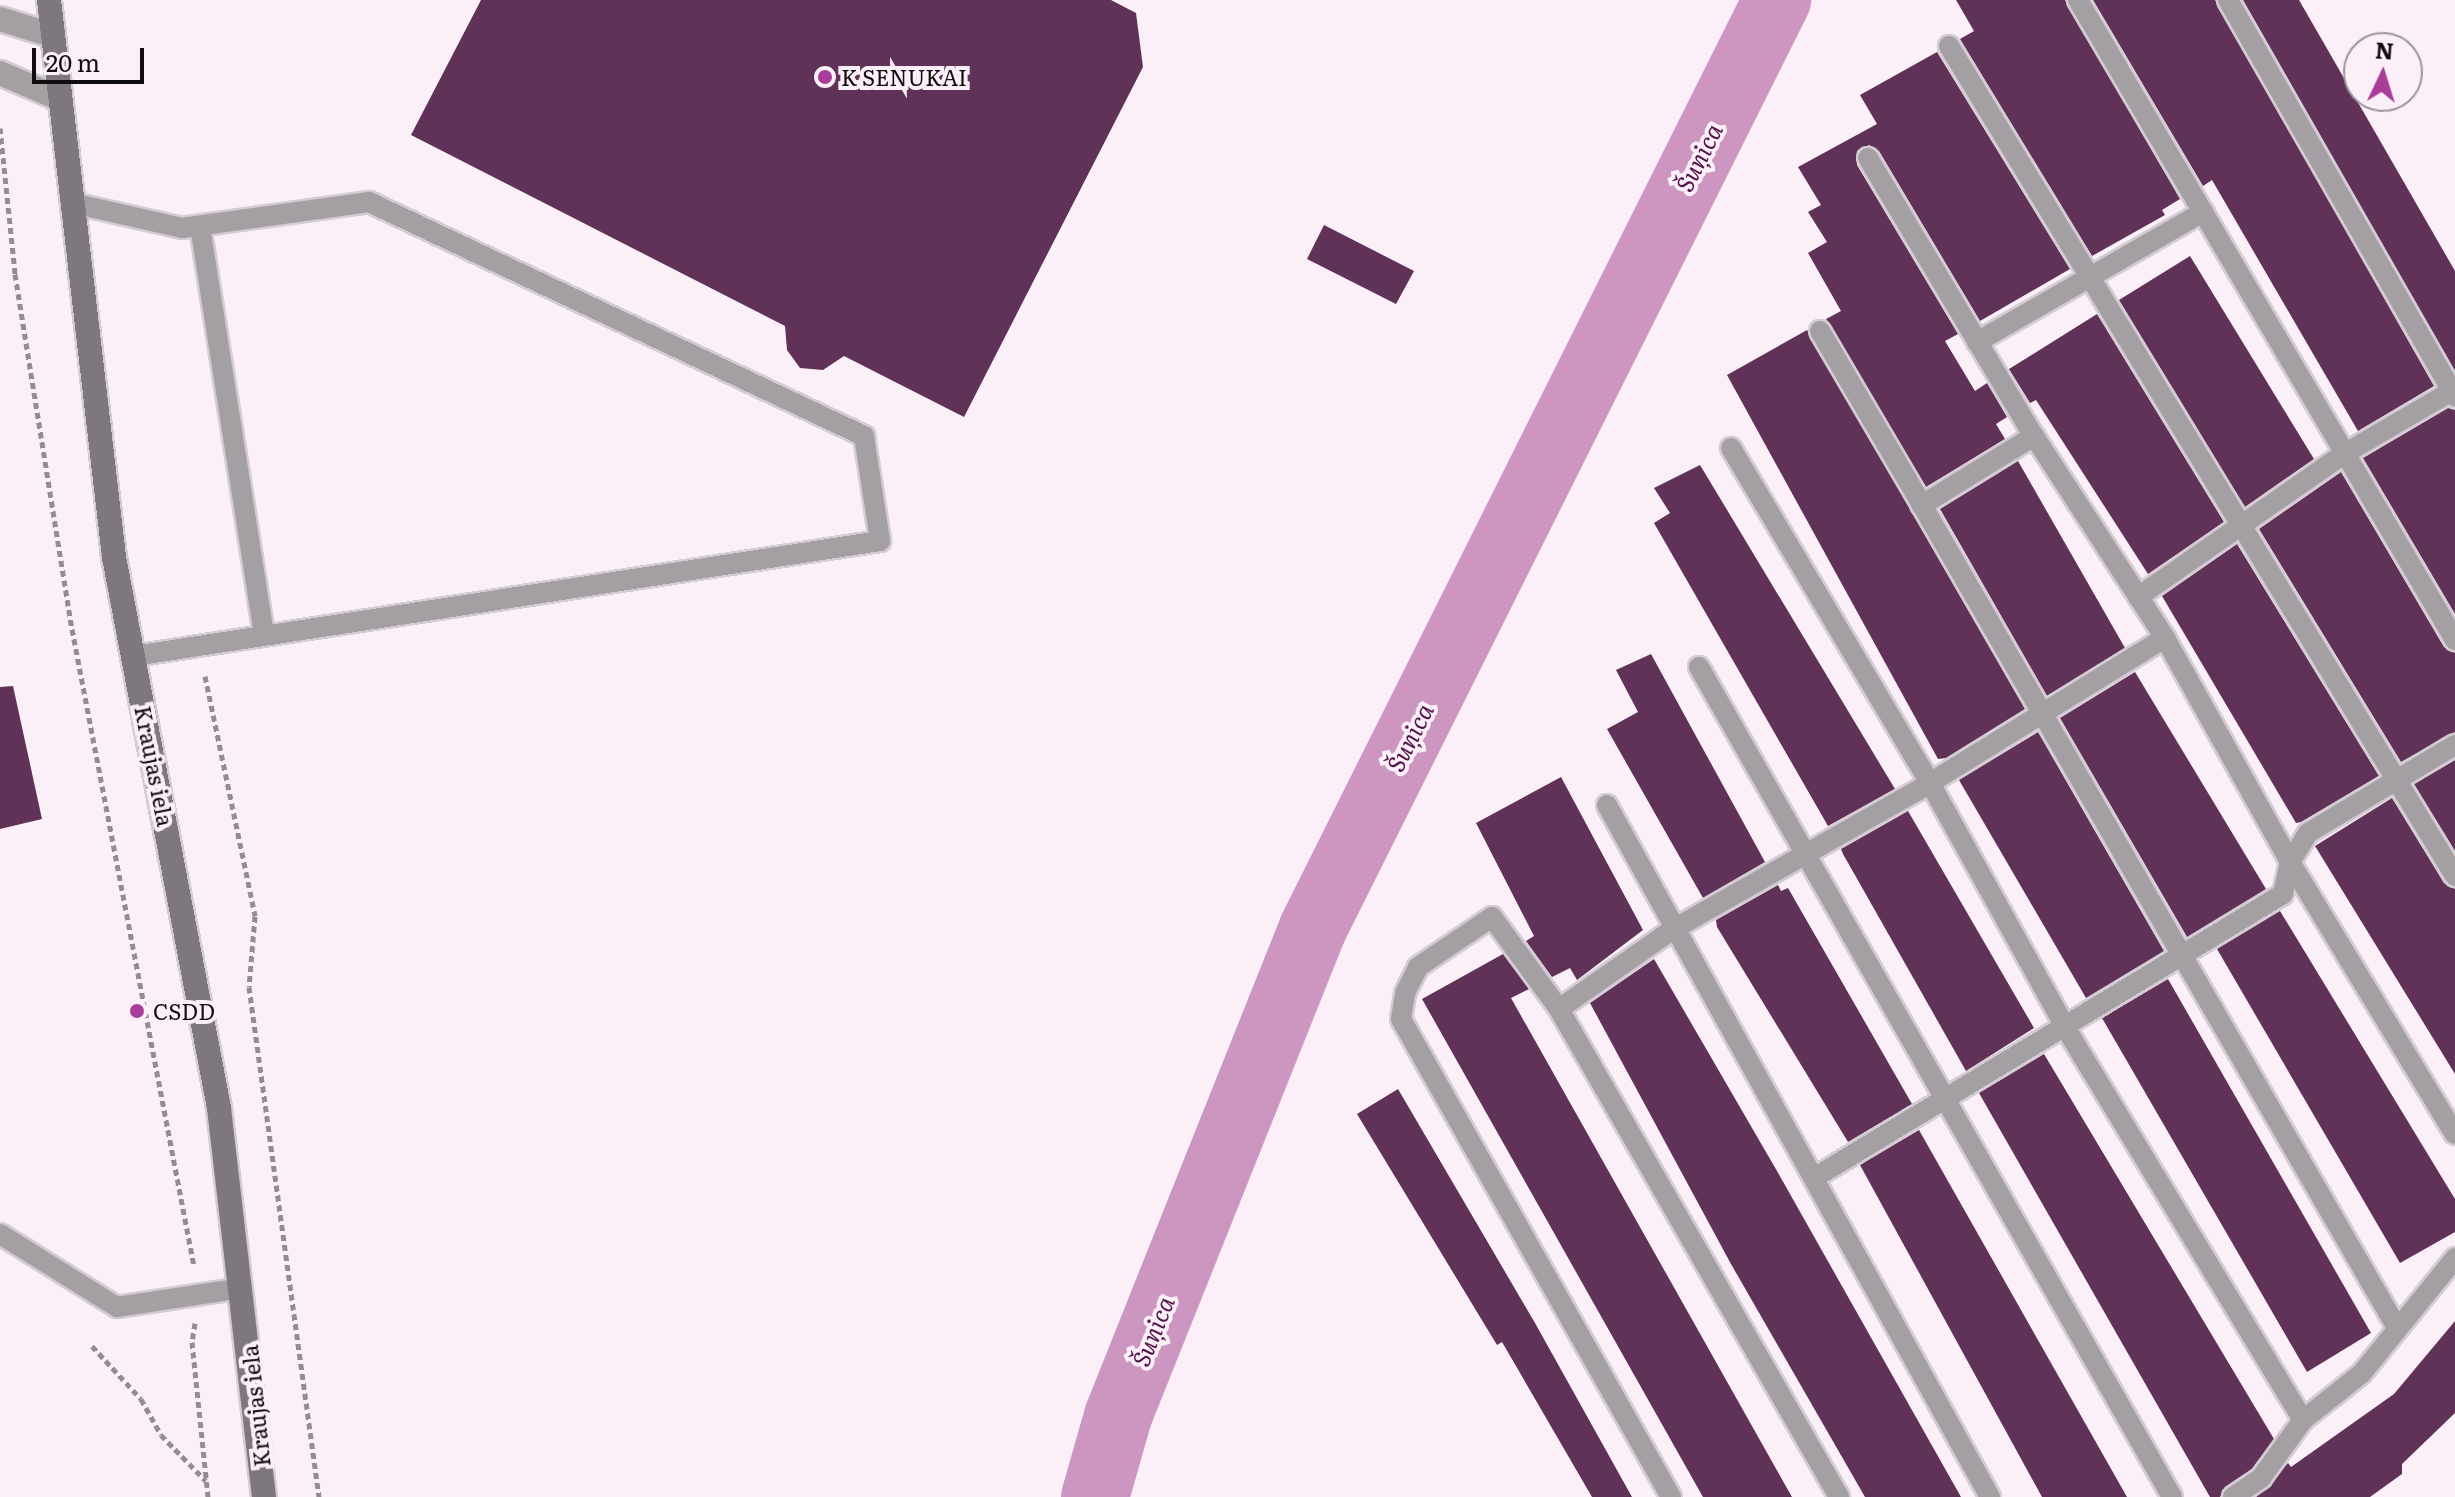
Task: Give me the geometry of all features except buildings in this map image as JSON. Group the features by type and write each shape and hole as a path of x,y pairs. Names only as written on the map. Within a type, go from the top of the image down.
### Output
{"street":[{"name":"Kraujas iela","path":"49,0 114,557 219,1108 264,1497"},
{"path":"0,19 51,35"},
{"path":"0,73 60,99"}],"lane":[{"path":"2078,0 2455,640"},
{"path":"2138,597 2344,454 2454,394 2228,0"},
{"path":"1949,46 2455,876"},
{"path":"1868,158 2034,436 2165,638 2290,862 2455,1134"},
{"path":"72,203 182,228 369,202 864,436 880,541 134,656"},
{"path":"1977,342 2203,212"},
{"path":"200,226 264,635"},
{"path":"1820,331 2187,957 2396,1326"},
{"path":"1922,505 2034,436"},
{"path":"1731,448 1930,783 2065,1027 2303,1420"},
{"path":"1559,1009 1672,930 1930,783 2165,638"},
{"path":"1699,667 2172,1497"},
{"path":"1814,1178 2187,957 2283,894 2290,862 2308,833 2455,745"},
{"path":"1607,805 1672,930 1814,1178 1990,1497"},
{"path":"1671,1497 1401,1019 1405,993 1418,967 1492,917 1559,1009 1839,1497"},
{"path":"0,1234 117,1307 242,1288"},
{"path":"2233,1497 2261,1478 2303,1420 2362,1373 2396,1326 2455,1258"}],"path":[{"path":"0,128 15,274 72,629 200,1295 192,1342 208,1497"},
{"path":"205,676 255,916 249,987 319,1497"},
{"path":"92,1346 141,1399 161,1435 206,1482"}],"waterway":[{"name":"Šuņica","path":"1095,1497 1118,1416 1313,928 1777,0"}],"place":[{"name":"K SENUKAI","path":"825,77"},
{"name":"CSDD","path":"137,1011"}]}
